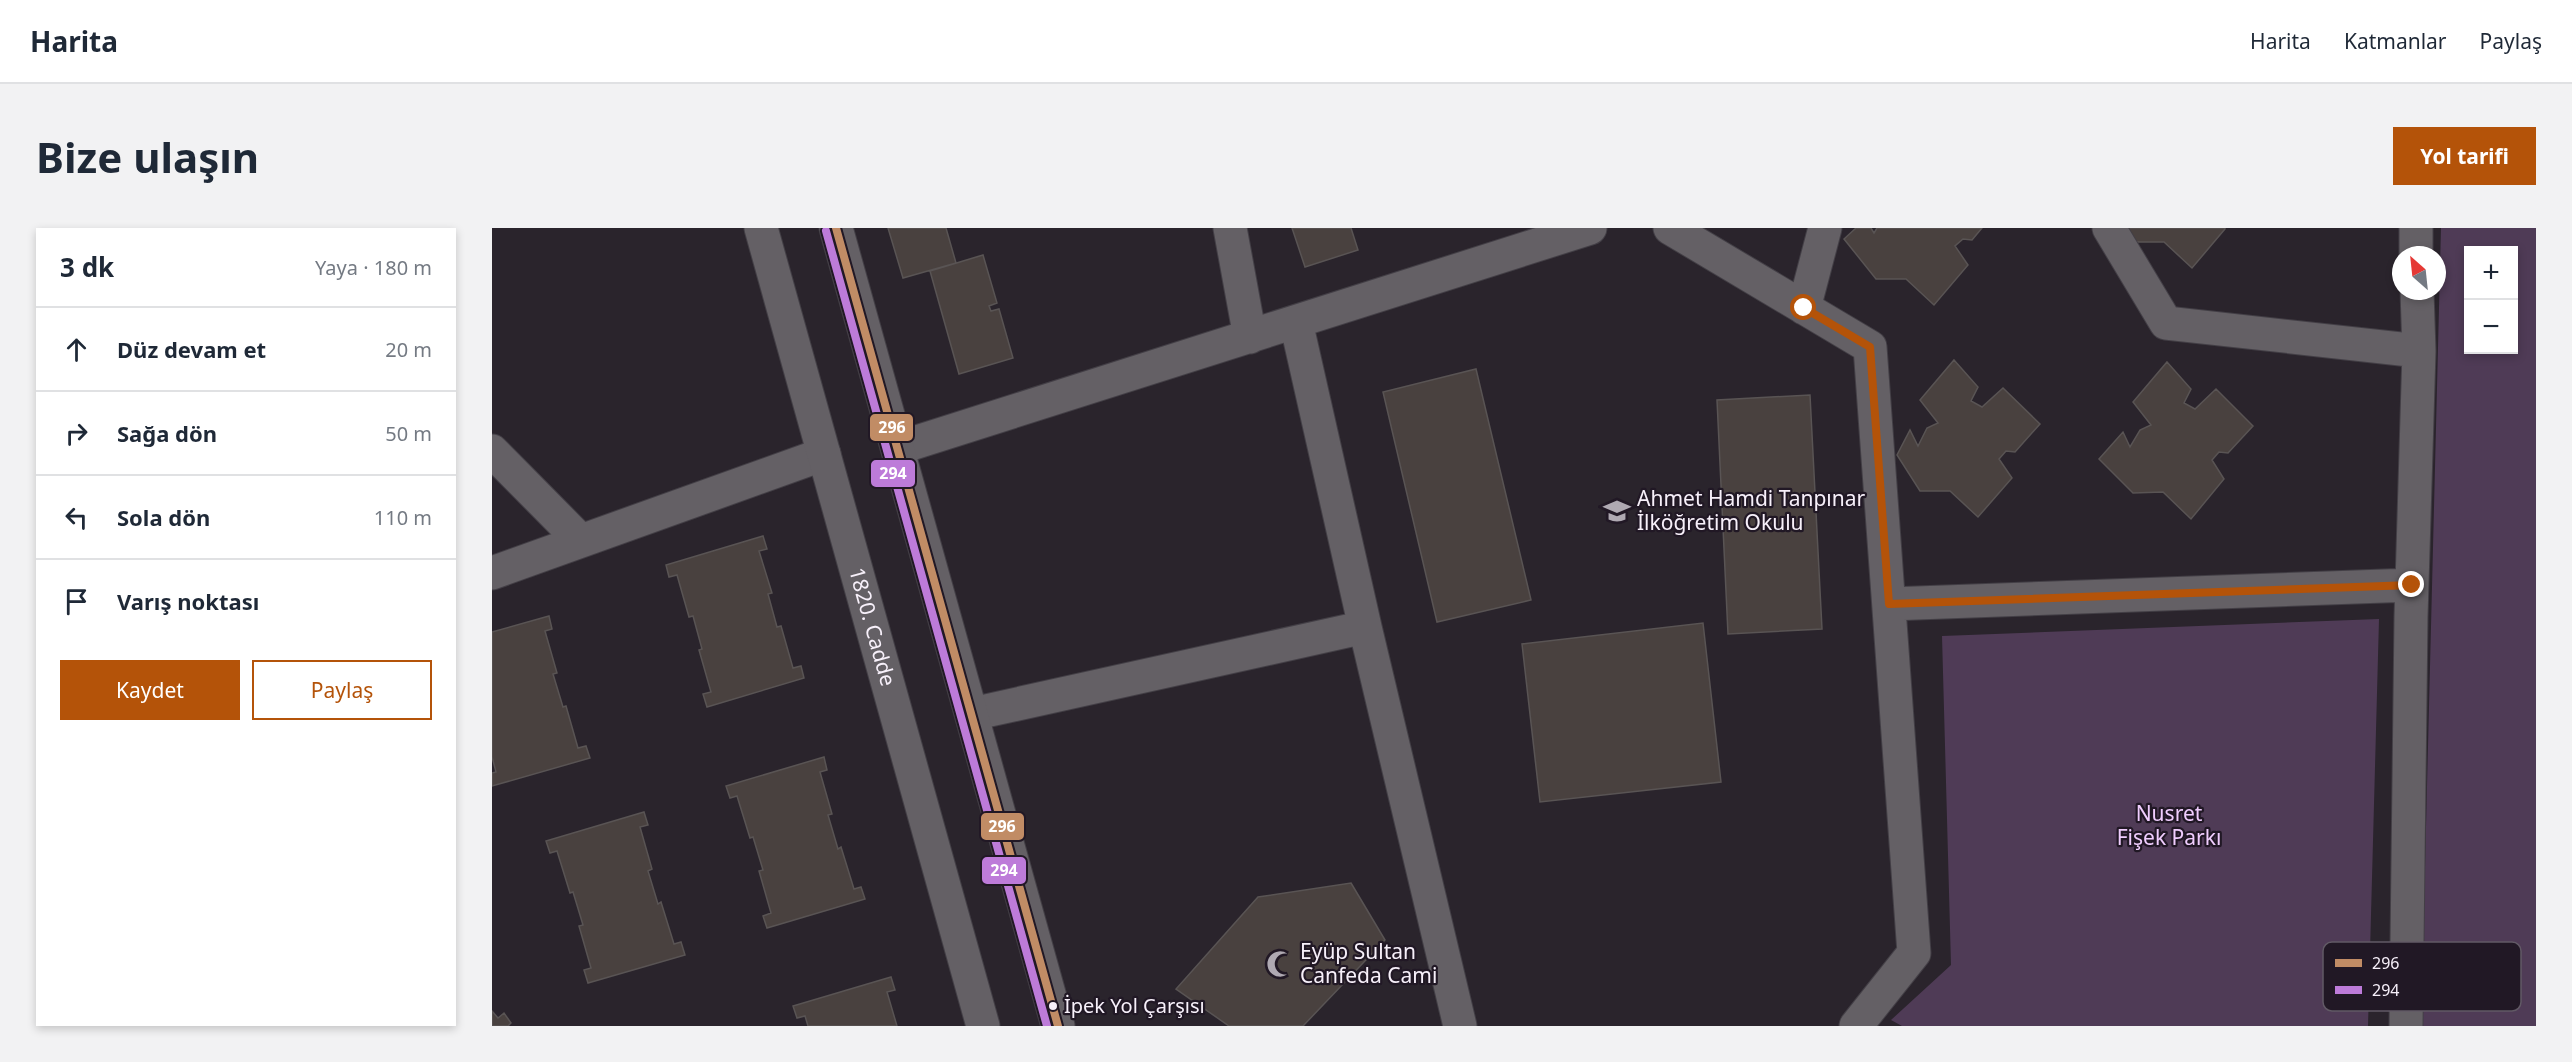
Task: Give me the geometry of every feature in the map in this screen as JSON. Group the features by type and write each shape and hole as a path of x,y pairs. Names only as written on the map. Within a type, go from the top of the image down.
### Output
{"street":[{"name":"1820. Cadde","path":"761,228 983,1026"},
{"path":"836,228 1059,1026"},
{"path":"1230,228 1250,337"},
{"path":"898,448 1590,228"},
{"path":"1670,228 1870,347 1914,953 1856,1026"},
{"path":"1804,308 1825,228"},
{"path":"2109,228 2166,323 2419,351"},
{"path":"2416,228 2416,246"},
{"path":"2407,942 2412,585 2419,351 2417,300"},
{"path":"1296,322 1365,627 1460,1026"},
{"path":"492,450 581,541"},
{"path":"492,573 824,454"},
{"path":"1889,604 2412,585"},
{"path":"972,714 1365,627"},
{"path":"2406,1011 2406,1026"}],"green space":[{"path":"2441,228 2536,228 2536,1026 2421,1026 2421,1011 2521,1011 2521,942 2423,942 2439,300 2446,300 2446,246 2441,246"},
{"name":"Nusret Fişek Parkı","path":"2379,619 2370,942 2323,942 2323,1011 2368,1011 2368,1026 1902,1026 1891,1020 1951,965 1942,636"}],"building":[{"path":"888,228 946,228 956,263 903,278"},
{"path":"1292,228 1351,228 1358,250 1305,267"},
{"path":"1856,228 1871,228 1874,233 1877,228 1982,228 1972,240 1963,239 1955,246 1968,265 1934,305 1906,279 1876,279 1844,239"},
{"path":"2122,228 2225,229 2192,268 2164,242 2134,242"},
{"path":"983,255 997,303 989,306 991,311 999,309 1013,358 959,374 930,271"},
{"path":"1954,360 1978,387 1971,401 1982,407 2003,388 2040,424 2015,452 2006,451 1999,459 2012,478 1978,517 1950,491 1920,491 1897,455 1910,430 1918,446 1927,428 1938,423 1920,400"},
{"path":"2167,362 2191,389 2184,403 2195,409 2216,389 2253,426 2228,453 2219,452 2212,460 2224,479 2191,519 2163,492 2133,493 2099,459 2123,432 2130,447 2140,430 2151,425 2133,402"},
{"path":"1476,369 1531,600 1437,622 1383,392"},
{"path":"1810,395 1822,629 1728,634 1717,400"},
{"path":"763,536 767,549 759,551 772,593 768,594 777,627 781,626 793,668 801,666 804,678 707,707 703,694 711,692 699,650 702,649 693,616 689,617 677,575 669,577 666,565"},
{"path":"549,616 552,629 545,631 557,673 553,674 563,707 566,706 578,748 586,746 590,758 492,786 492,773 496,772 492,757 492,632"},
{"path":"1703,623 1721,782 1540,802 1522,644"},
{"path":"824,757 827,770 820,772 832,814 828,815 838,849 841,847 854,889 861,887 865,899 767,928 763,916 771,913 759,871 763,870 737,796 730,798 726,786"},
{"path":"644,812 648,825 640,827 652,869 648,871 658,904 661,902 674,944 681,942 685,955 588,983 584,970 591,968 579,926 583,925 557,851 550,853 546,841"},
{"name":"Eyüp Sultan Canfeda Cami","path":"1351,883 1385,940 1303,1026 1229,1026 1176,989 1258,897"},
{"path":"891,977 895,990 887,992 897,1026 808,1026 805,1016 797,1018 793,1006"},
{"path":"492,1011 498,1018 504,1013 511,1023 508,1026 492,1026"}],"transit line":[{"name":"296","path":"836,228 1058,1026"},
{"name":"294","path":"826,231 1047,1026"}],"place":[{"name":"Ahmet Hamdi Tanpınar İlköğretim Okulu","path":"1617,511"},
{"name":"Eyüp Sultan Canfeda Cami","path":"1280,964"},
{"name":"İpek Yol Çarşısı","path":"1053,1006"}],"route":[{"path":"1804,308 1870,347 1889,604 2412,585"}]}
